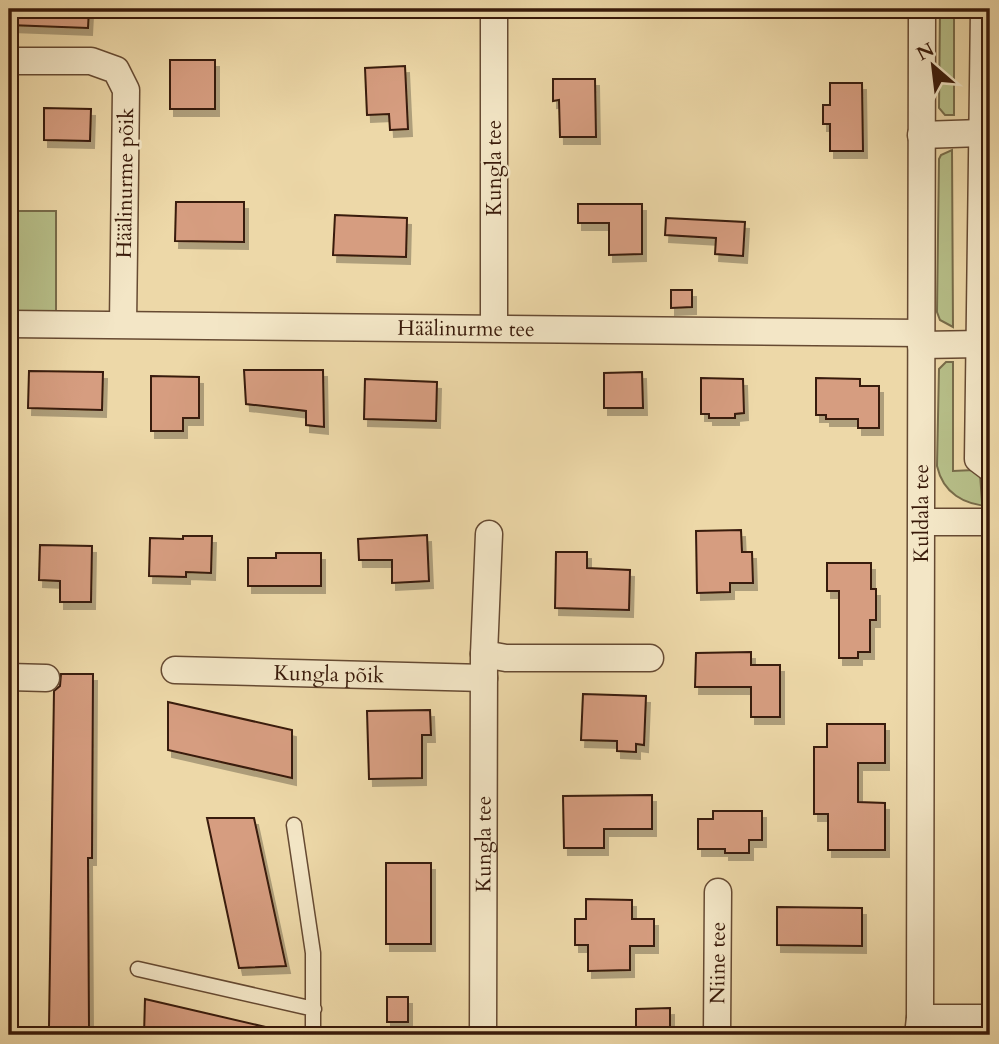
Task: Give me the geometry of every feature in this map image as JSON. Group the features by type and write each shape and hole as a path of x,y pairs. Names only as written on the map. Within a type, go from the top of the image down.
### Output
{"street":[{"name":"Kungla tee","path":"494,9 494,327"},
{"name":"Kuldala tee","path":"922,9 919,1026 990,1018"},
{"path":"984,9 978,459 990,468"},
{"name":"Häälinurme põik","path":"9,61 91,61 116,70 126,90 123,324"},
{"path":"921,135 982,133"},
{"name":"Häälinurme tee","path":"9,324 494,327 921,339 981,344"},
{"path":"922,522 990,522"},
{"name":"Kungla tee","path":"482,1035 484,666 489,534"},
{"path":"484,666 506,657 650,658"},
{"name":"Kungla põik","path":"175,670 484,666"},
{"path":"9,677 46,678"},
{"name":"Niine tee","path":"717,1035 718,892"}],"lane":[{"path":"294,825 313,953 313,1035"},
{"path":"138,969 314,1009"}],"green space":[{"path":"940,9 954,9 954,115 945,115 939,108"},
{"path":"952,150 953,327 940,320 937,312 939,159 941,155"},
{"path":"9,211 56,211 56,314 9,314"},
{"path":"946,362 953,362 953,471 974,470 980,473 982,502 990,503 990,506 972,503 956,496 944,484 937,466 939,369"}],"building":[{"path":"9,9 89,9 88,28 9,25"},
{"path":"170,60 215,60 215,109 170,109"},
{"path":"405,66 408,129 390,130 389,114 367,115 365,68"},
{"path":"553,79 595,79 596,137 560,137 559,100 553,101"},
{"path":"830,83 862,83 863,151 830,151 830,124 823,124 823,105 830,105"},
{"path":"44,108 91,109 90,141 44,140"},
{"path":"176,202 244,202 244,242 175,241"},
{"path":"578,204 642,204 642,254 609,255 609,223 578,223"},
{"path":"335,215 407,218 406,257 333,255"},
{"path":"666,218 745,222 743,256 715,254 716,238 665,235"},
{"path":"671,290 692,290 692,307 671,308"},
{"path":"244,370 323,370 324,427 306,425 306,411 246,404"},
{"path":"29,371 103,372 102,410 28,408"},
{"path":"642,372 643,408 604,408 604,373"},
{"path":"151,376 199,377 199,418 183,418 183,431 151,431"},
{"path":"701,378 743,379 744,413 735,414 735,418 709,418 709,414 701,414"},
{"path":"816,378 860,379 860,386 879,386 879,428 858,428 858,419 826,419 826,415 816,415"},
{"path":"365,379 437,382 436,421 364,419"},
{"path":"741,530 742,552 752,552 753,583 730,583 730,592 697,593 696,531"},
{"path":"427,535 429,581 392,583 392,560 359,560 358,539"},
{"path":"183,536 212,536 211,573 186,572 186,577 149,576 150,538 183,539"},
{"path":"40,545 92,546 91,602 60,602 60,581 39,580"},
{"path":"556,552 587,552 587,568 630,570 629,610 555,608"},
{"path":"276,553 321,553 321,586 248,586 248,558 276,558"},
{"path":"827,563 871,563 871,589 876,589 876,620 870,620 870,652 858,652 858,658 839,658 839,591 827,591"},
{"path":"751,652 751,665 780,665 780,717 751,717 751,687 695,687 696,653"},
{"path":"61,674 93,674 92,858 88,858 89,1029 49,1027 54,691 60,686"},
{"path":"583,694 646,696 644,745 636,744 636,752 617,751 617,741 581,740"},
{"path":"168,702 292,730 292,778 168,750"},
{"path":"430,710 431,735 422,735 422,778 369,779 367,711"},
{"path":"827,724 885,724 885,763 858,763 858,802 885,803 885,850 828,850 828,814 814,814 814,747 827,747"},
{"path":"652,795 652,829 604,829 604,848 564,848 563,796"},
{"path":"713,811 762,811 762,840 749,840 749,853 725,853 725,849 698,849 698,819 713,819"},
{"path":"207,818 254,818 286,966 239,968"},
{"path":"386,863 431,863 431,944 386,944"},
{"path":"586,899 632,900 632,919 654,919 654,946 630,946 630,970 588,971 588,945 575,945 575,919 586,919"},
{"path":"777,907 862,908 862,946 777,945"},
{"path":"387,997 408,997 408,1022 387,1022"},
{"path":"145,999 270,1028 269,1035 144,1035"},
{"path":"670,1008 670,1032 636,1035 636,1009"}]}
